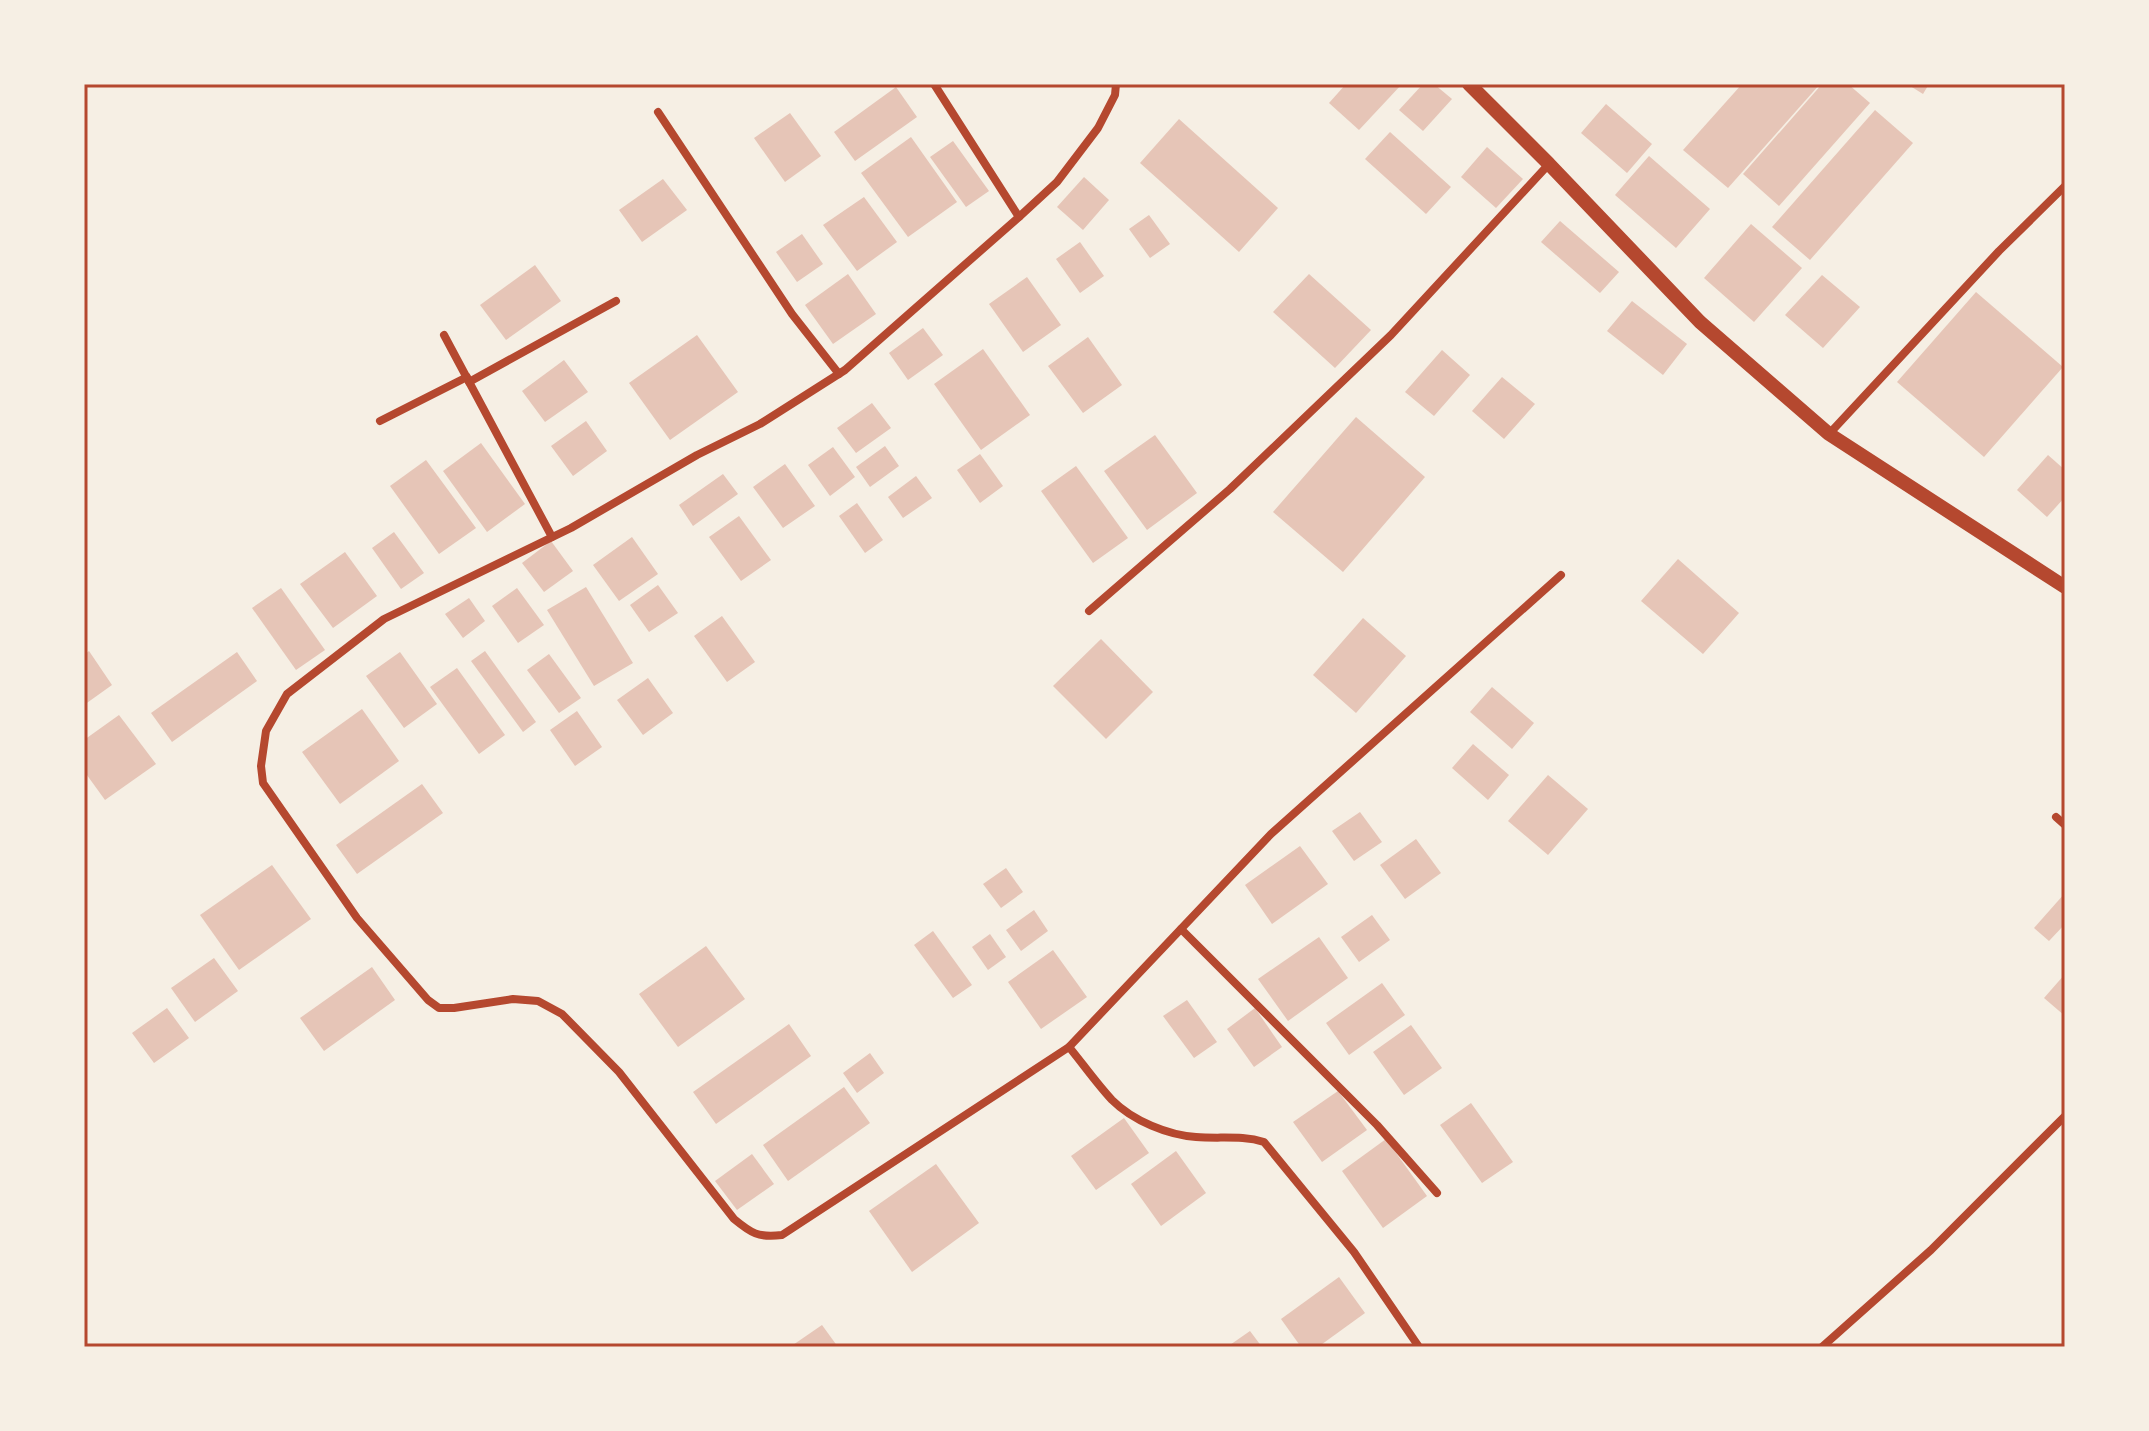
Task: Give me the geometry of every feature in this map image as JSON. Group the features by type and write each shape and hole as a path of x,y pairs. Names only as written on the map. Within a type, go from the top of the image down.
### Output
{"street":[{"path":"934,84 1019,217"},
{"path":"1116,84 1115,95 1098,128 1057,182 839,374 760,424 697,455 552,537 384,619 287,694 266,731 261,766 263,783 357,918 428,1000 439,1008 513,999 538,1001 562,1014 619,1072 734,1219 751,1233 768,1237 782,1235 1069,1047 1271,834 1561,575"},
{"path":"1469,84 1700,322 1829,434 2065,587"},
{"path":"658,112 792,314 839,374"},
{"path":"1089,611 1230,489 1391,335 1549,164"},
{"path":"1829,434 1999,251 2065,186"},
{"path":"380,421 468,379 616,301"},
{"path":"444,335 552,537"},
{"path":"2056,817 2065,825"},
{"path":"1181,929 1377,1125 1437,1193"},
{"path":"1069,1047 1114,1102 1160,1130 1193,1137 1249,1137 1264,1142 1354,1252 1416,1344 1406,1347"},
{"path":"1822,1347 1931,1250 2065,1116"}],"building":[{"path":"1346,84 1402,84 1359,130 1329,103"},
{"path":"1423,84 1434,84 1452,99 1423,131 1399,110"},
{"path":"1742,84 1820,84 1728,188 1683,150"},
{"path":"1822,84 1848,84 1870,103 1779,206 1743,174"},
{"path":"1907,84 1929,84 1923,94"},
{"path":"896,87 917,117 855,161 834,132"},
{"path":"1606,104 1652,144 1627,173 1581,133"},
{"path":"1875,110 1913,143 1810,260 1772,227"},
{"path":"790,113 821,156 785,182 754,138"},
{"path":"1179,119 1278,208 1239,252 1140,163"},
{"path":"1390,132 1451,187 1426,214 1365,159"},
{"path":"911,137 957,202 908,237 861,173"},
{"path":"953,141 989,191 966,207 930,157"},
{"path":"1487,147 1523,179 1496,208 1461,177"},
{"path":"1649,156 1710,209 1676,248 1615,195"},
{"path":"1084,177 1109,200 1083,230 1057,207"},
{"path":"663,179 687,210 642,242 619,210"},
{"path":"864,197 897,242 857,271 823,225"},
{"path":"1149,215 1170,244 1150,258 1129,229"},
{"path":"1560,221 1619,272 1600,293 1541,242"},
{"path":"1751,224 1802,268 1754,322 1704,278"},
{"path":"802,234 823,264 797,282 776,252"},
{"path":"1080,242 1104,276 1080,293 1056,259"},
{"path":"535,265 561,301 506,340 480,305"},
{"path":"848,274 876,314 833,344 805,305"},
{"path":"1309,274 1371,330 1335,368 1273,312"},
{"path":"1822,275 1860,307 1823,348 1785,315"},
{"path":"1027,277 1061,325 1023,352 989,304"},
{"path":"1976,292 2063,367 1984,457 1897,382"},
{"path":"1632,301 1687,344 1663,375 1607,331"},
{"path":"923,328 943,355 908,380 889,353"},
{"path":"697,335 738,392 670,440 629,383"},
{"path":"1088,337 1122,385 1083,413 1048,366"},
{"path":"983,349 1030,415 981,450 934,384"},
{"path":"1442,350 1470,375 1434,416 1405,392"},
{"path":"564,360 588,392 545,422 522,391"},
{"path":"1502,377 1535,404 1504,439 1472,411"},
{"path":"872,403 891,428 856,453 837,428"},
{"path":"1356,417 1425,477 1343,572 1273,512"},
{"path":"586,421 607,451 573,476 551,446"},
{"path":"1155,435 1197,493 1147,530 1104,471"},
{"path":"481,443 525,504 487,532 443,471"},
{"path":"885,446 899,466 870,487 856,467"},
{"path":"833,447 855,477 830,496 808,465"},
{"path":"980,454 1003,486 980,503 957,470"},
{"path":"2048,455 2065,470 2065,497 2047,517 2017,490"},
{"path":"426,460 476,528 439,554 390,486"},
{"path":"785,464 815,506 783,528 753,487"},
{"path":"1076,466 1128,538 1093,563 1041,491"},
{"path":"723,474 738,494 693,526 679,505"},
{"path":"916,476 932,498 903,518 888,497"},
{"path":"857,503 883,540 865,553 839,516"},
{"path":"739,516 771,560 741,581 709,537"},
{"path":"394,532 424,573 401,589 372,548"},
{"path":"632,537 658,574 619,601 593,565"},
{"path":"551,541 573,571 544,592 522,563"},
{"path":"345,552 377,596 333,628 300,584"},
{"path":"1678,559 1739,613 1703,654 1641,601"},
{"path":"658,585 678,613 649,632 630,605"},
{"path":"586,587 633,663 594,686 547,610"},
{"path":"281,588 325,650 296,670 252,608"},
{"path":"517,588 544,625 518,643 492,606"},
{"path":"469,598 485,621 463,638 445,614"},
{"path":"722,616 755,662 727,682 694,636"},
{"path":"1363,618 1406,656 1356,713 1313,675"},
{"path":"1101,639 1153,692 1106,739 1053,686"},
{"path":"89,651 112,685 84,705 84,655"},
{"path":"485,651 536,722 523,732 471,661"},
{"path":"237,652 257,681 172,742 151,713"},
{"path":"400,652 437,704 404,728 366,676"},
{"path":"549,654 581,698 559,713 527,670"},
{"path":"457,668 505,735 479,754 430,687"},
{"path":"648,678 673,713 643,735 617,700"},
{"path":"1492,687 1534,723 1512,749 1470,712"},
{"path":"362,709 399,761 340,804 302,752"},
{"path":"577,711 602,747 575,766 550,730"},
{"path":"119,715 156,764 105,800 84,771 84,740"},
{"path":"1473,744 1509,775 1488,800 1452,768"},
{"path":"1548,775 1588,809 1548,855 1508,821"},
{"path":"422,784 443,813 357,874 336,845"},
{"path":"1360,812 1382,842 1354,861 1332,831"},
{"path":"1416,839 1441,873 1405,899 1380,865"},
{"path":"1300,846 1328,884 1272,924 1245,885"},
{"path":"272,865 311,919 239,970 200,915"},
{"path":"1006,868 1023,892 1001,908 983,884"},
{"path":"2065,893 2065,924 2049,941 2034,928"},
{"path":"1034,910 1048,931 1021,951 1006,930"},
{"path":"1372,915 1390,940 1359,962 1341,937"},
{"path":"933,931 972,985 953,998 914,945"},
{"path":"990,934 1006,957 988,970 972,947"},
{"path":"1319,937 1348,978 1288,1021 1258,979"},
{"path":"706,946 745,999 678,1047 639,994"},
{"path":"1053,950 1087,997 1041,1029 1008,982"},
{"path":"214,958 238,991 195,1022 171,988"},
{"path":"372,967 395,1000 324,1051 300,1018"},
{"path":"2065,974 2065,1016 2044,998"},
{"path":"1382,983 1405,1015 1349,1055 1326,1023"},
{"path":"1187,1000 1217,1042 1194,1058 1163,1016"},
{"path":"167,1008 189,1038 154,1063 132,1033"},
{"path":"1255,1008 1282,1047 1254,1067 1227,1029"},
{"path":"789,1024 811,1056 716,1124 693,1092"},
{"path":"1411,1025 1442,1068 1404,1095 1373,1052"},
{"path":"870,1053 884,1073 857,1093 843,1073"},
{"path":"844,1087 870,1123 788,1181 763,1145"},
{"path":"1338,1091 1367,1130 1322,1162 1293,1122"},
{"path":"1471,1103 1513,1162 1482,1183 1440,1125"},
{"path":"1124,1118 1149,1153 1096,1190 1071,1156"},
{"path":"1386,1139 1427,1196 1383,1228 1342,1171"},
{"path":"1176,1151 1206,1193 1161,1226 1131,1184"},
{"path":"752,1154 774,1184 737,1210 715,1181"},
{"path":"936,1164 979,1223 912,1272 869,1211"},
{"path":"1339,1277 1365,1313 1318,1347 1301,1347 1281,1319"},
{"path":"822,1325 838,1347 790,1347"},
{"path":"1250,1331 1262,1347 1227,1347"}]}
